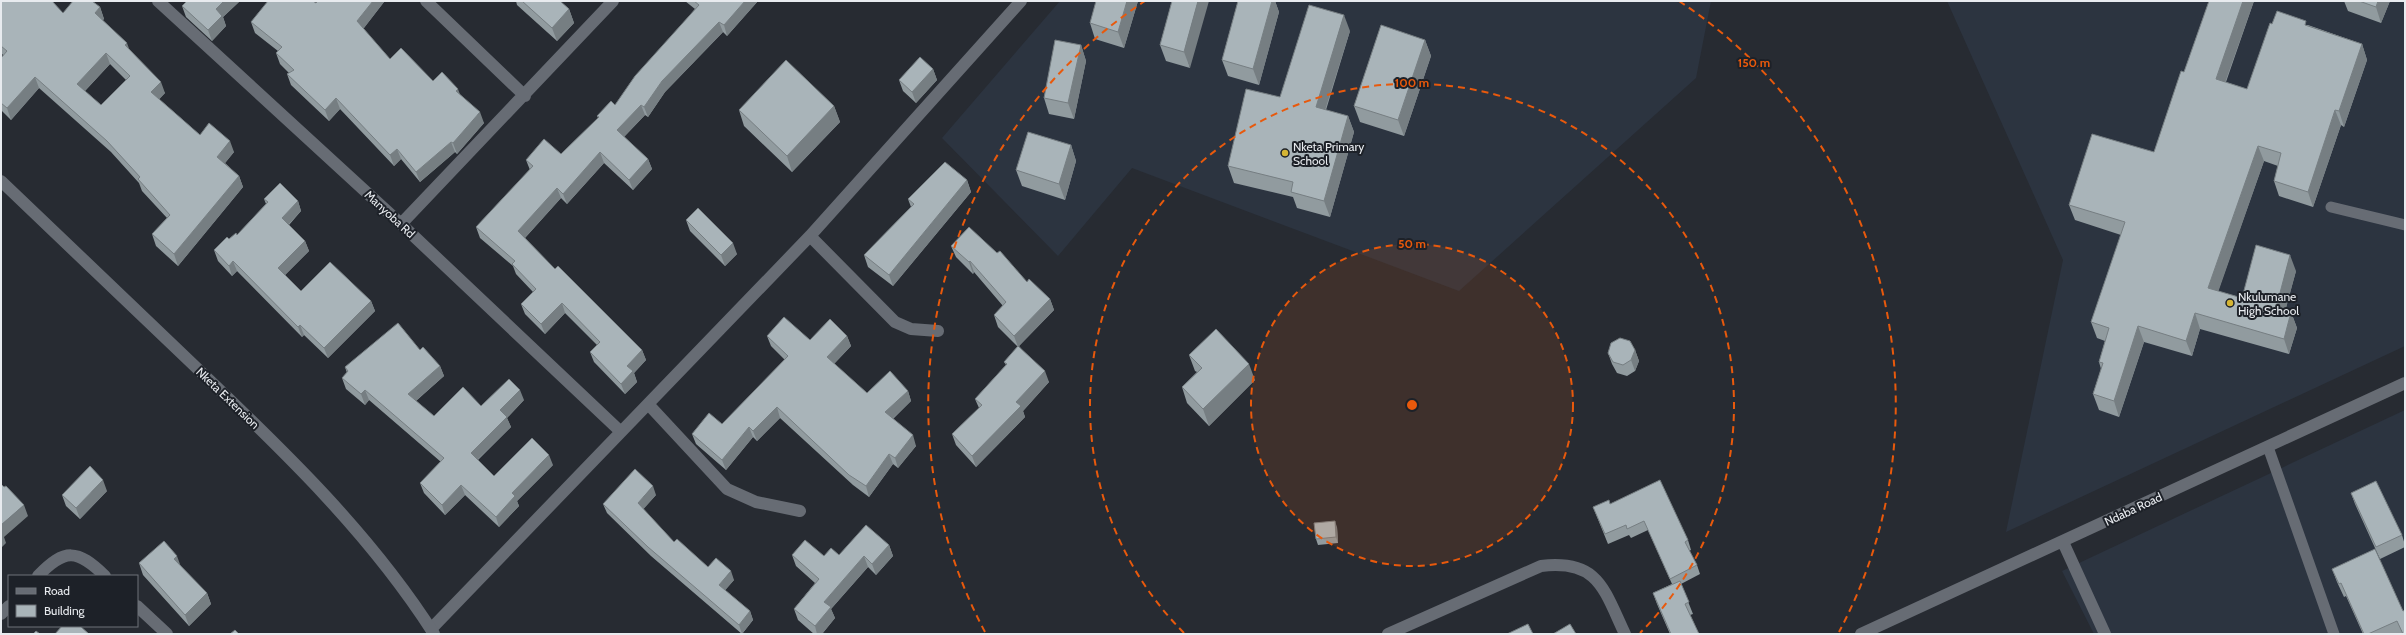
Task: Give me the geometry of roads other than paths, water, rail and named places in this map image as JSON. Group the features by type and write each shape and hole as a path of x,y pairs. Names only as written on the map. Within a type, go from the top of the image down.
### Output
{"street":[{"name":"Manyoba Rd","path":"158,1 401,224 620,431"},
{"path":"426,1 525,96"},
{"path":"401,224 525,96 613,1"},
{"path":"432,631 620,431 648,404 810,236 1021,1"},
{"name":"Nketa Extension","path":"1,181 293,460 377,557 432,631"},
{"path":"810,236 895,322 911,329 938,331"},
{"name":"Ndaba Road","path":"1861,634 2405,383"},
{"path":"648,404 727,489 756,502 800,511"},
{"path":"2063,542 2105,634"},
{"path":"39,575 50,563 64,555 78,557 95,566 104,575"},
{"path":"1388,634 1541,566 1554,565 1574,568 1596,578 1604,587 1625,634"},
{"path":"138,607 166,634"}],"lane":[{"path":"2330,208 2405,225"},
{"path":"2268,447 2334,634"}],"place":[{"name":"Nketa Primary School","path":"1285,153"},
{"name":"Nkulumane High School","path":"2230,303"}]}
